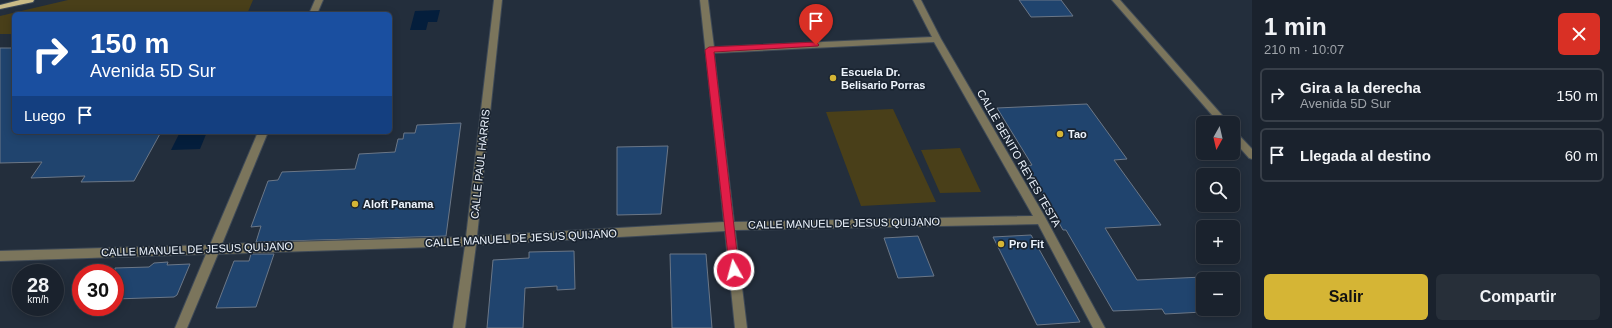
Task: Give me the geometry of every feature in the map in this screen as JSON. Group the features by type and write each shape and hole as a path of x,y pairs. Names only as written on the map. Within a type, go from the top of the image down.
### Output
{"main road":[{"path":"0,7 30,0"}],"street":[{"path":"314,12 319,0"},
{"name":"CALLE PAUL HARRIS","path":"459,328 472,241 498,0"},
{"path":"704,0 741,328"},
{"name":"CALLE BENITO REYES TESTA","path":"917,0 937,39 1041,220 1099,328"},
{"path":"1116,0 1218,116"},
{"path":"709,50 937,39"},
{"path":"181,328 262,134"},
{"path":"1240,142 1252,155"},
{"name":"CALLE MANUEL DE JESUS QUIJANO","path":"0,256 472,241 729,226 1041,220"}],"shaded area":[{"path":"68,0 253,0 248,12 17,12"},
{"path":"12,13 12,34 0,34 0,16"},
{"path":"893,109 936,202 861,206 826,112"},
{"path":"960,148 981,192 940,193 921,150"}],"water":[{"path":"440,10 437,22 428,22 426,30 410,30 415,11"},
{"path":"179,134 206,134 200,149 171,150"}],"building":[{"path":"1019,0 1061,0 1073,16 1031,17"},
{"path":"0,48 12,48 12,134 160,134 134,181 81,182 85,176 31,178 42,162 0,163"},
{"path":"1087,104 1127,159 1114,160 1161,225 1105,228 1137,280 1196,277 1196,312 1165,314 1162,309 1113,311 1066,230 1063,230 1043,195 1027,166 1032,165 997,108"},
{"name":"Aloft Panama","path":"461,123 446,236 256,242 261,226 251,227 268,181 278,180 282,172 355,169 359,154 395,152 398,139 403,139 404,133 415,133 417,125"},
{"path":"668,146 661,214 617,215 617,147"},
{"path":"1031,235 1080,322 1037,325 993,237"},
{"path":"918,236 934,276 898,278 884,238"},
{"path":"574,251 575,289 557,290 557,286 525,288 523,328 487,328 493,260 529,258 529,252"},
{"path":"251,254 274,254 256,307 216,308 234,261 249,261"},
{"path":"670,254 706,254 712,328 672,328"},
{"path":"168,262 167,265 190,264 177,295 174,297 124,299 124,268 149,267 154,263"}],"place":[{"name":"Escuela Dr. Belisario Porras","path":"833,78"},
{"name":"Tao","path":"1060,134"},
{"name":"Aloft Panama","path":"355,204"},
{"name":"Pro Fit","path":"1001,244"}],"route":[{"path":"734,270 709,50 816,45"}]}
